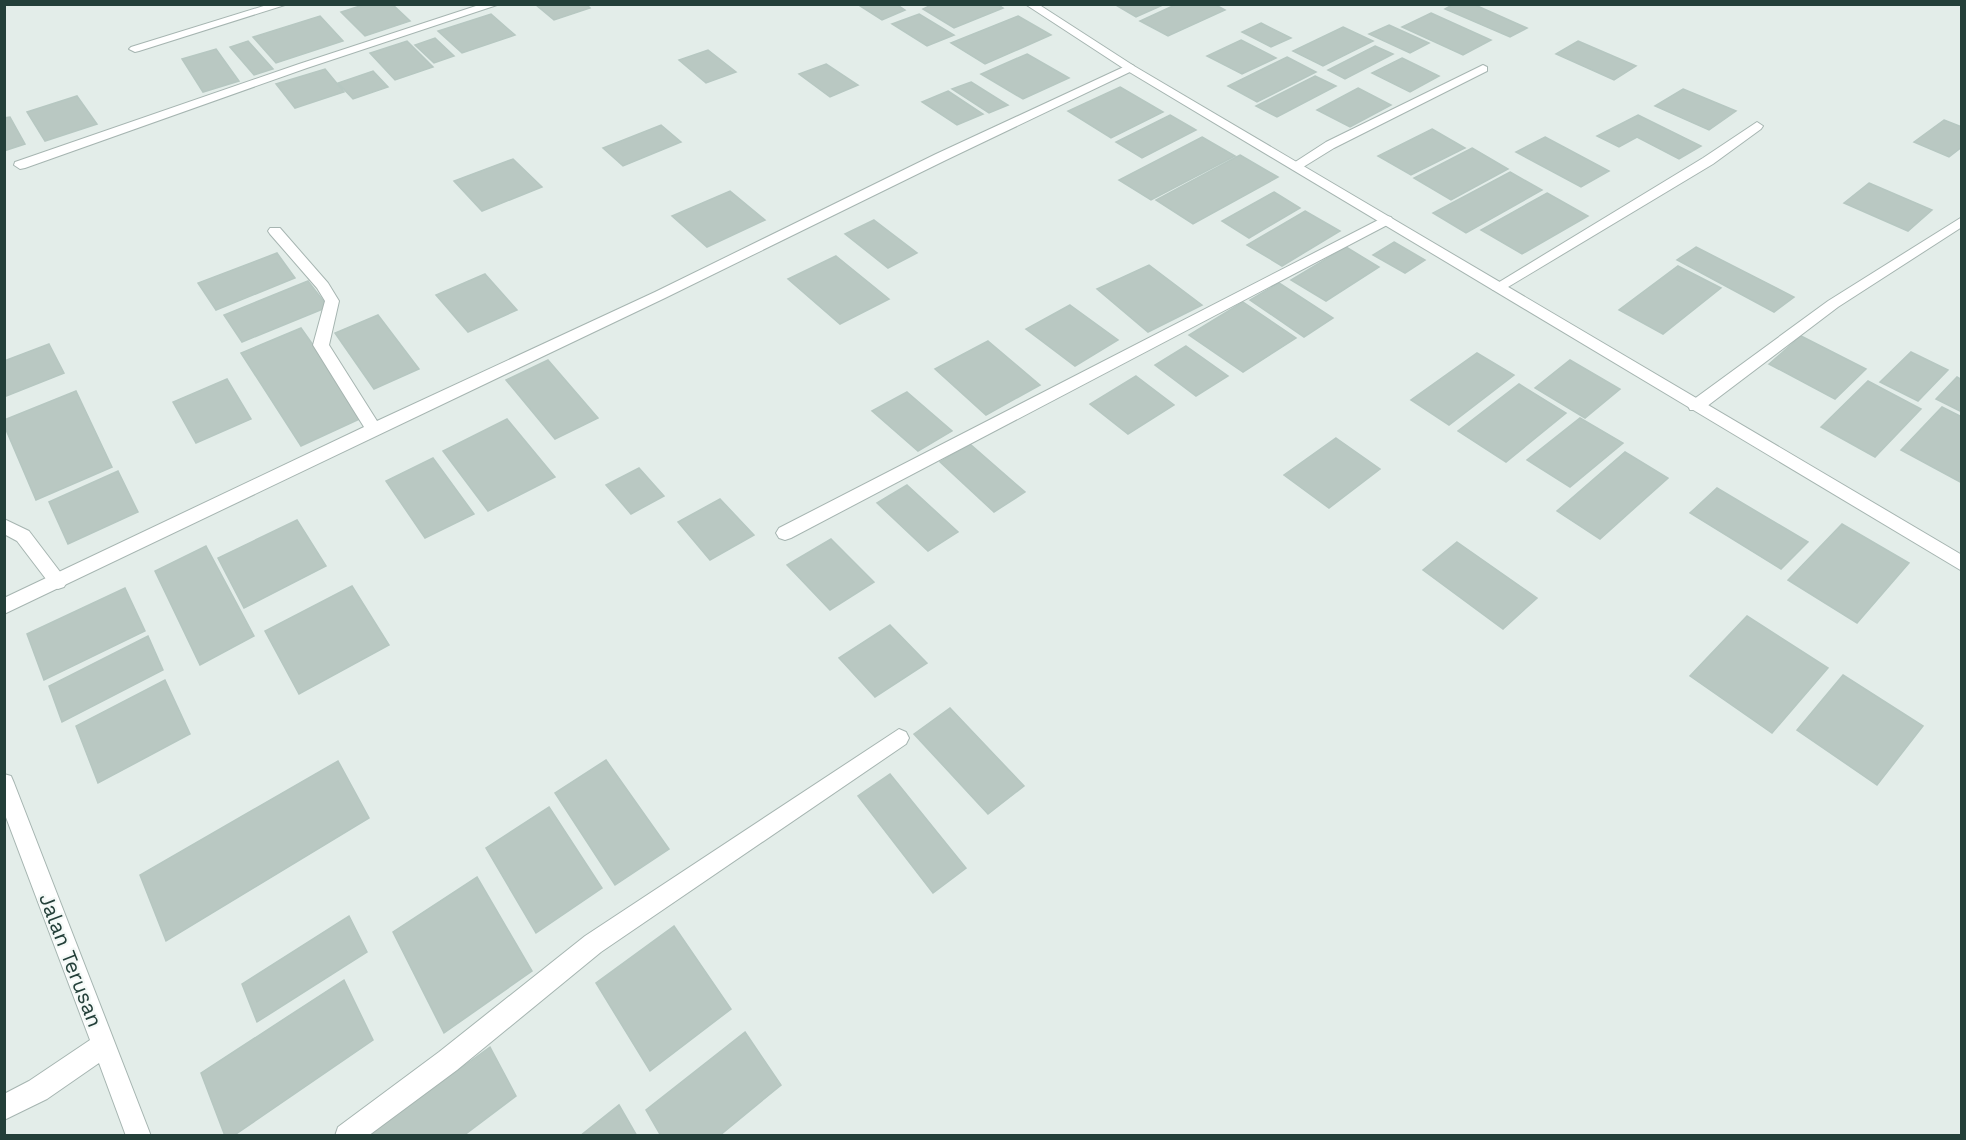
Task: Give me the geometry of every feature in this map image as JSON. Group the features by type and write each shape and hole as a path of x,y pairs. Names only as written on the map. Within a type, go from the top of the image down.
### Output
{"street":[{"path":"135,49 283,4"},
{"path":"21,165 303,66 495,4"},
{"path":"1030,4 1130,68 1962,564"},
{"path":"4,607 374,429 660,295 941,157 1130,68"},
{"path":"1295,166 1329,145 1483,69"},
{"path":"1498,287 1708,161 1757,126"},
{"path":"785,533 1386,220"},
{"path":"1695,406 1833,304 1962,221"},
{"path":"275,231 323,286 332,301 321,345 374,429"},
{"path":"4,526 22,536 58,582"},
{"path":"347,1136 448,1061 593,944 899,738"},
{"name":"Jalan Terusan","path":"4,783 139,1136"},
{"path":"4,1108 38,1090 103,1046"}],"building":[{"path":"366,4 392,4 410,21 365,36 341,12"},
{"path":"586,4 590,8 554,20 536,5"},
{"path":"857,4 896,4 905,10 882,20"},
{"path":"933,4 997,4 1003,8 954,28 923,9"},
{"path":"1114,4 1165,4 1136,17"},
{"path":"1177,4 1214,4 1225,10 1168,36 1140,21"},
{"path":"1454,4 1473,4 1527,28 1510,37 1445,9"},
{"path":"1431,13 1491,40 1463,55 1402,27"},
{"path":"491,14 515,35 462,53 438,31"},
{"path":"919,14 954,35 927,46 892,24"},
{"path":"320,16 343,41 276,63 253,37"},
{"path":"1018,16 1051,35 985,64 951,43"},
{"path":"1261,23 1291,38 1271,47 1242,32"},
{"path":"1389,25 1429,43 1410,53 1369,34"},
{"path":"1343,27 1373,41 1323,66 1293,51"},
{"path":"435,38 454,56 434,63 415,45"},
{"path":"1241,40 1276,58 1242,74 1207,56"},
{"path":"248,41 273,69 254,75 230,47"},
{"path":"407,41 433,67 395,80 370,53"},
{"path":"1578,41 1636,66 1614,80 1556,54"},
{"path":"1375,46 1393,54 1345,79 1328,70"},
{"path":"216,49 239,81 203,92 182,59"},
{"path":"708,50 736,72 706,83 679,60"},
{"path":"1027,54 1069,78 1023,99 981,74"},
{"path":"1287,57 1316,72 1257,102 1228,86"},
{"path":"1402,58 1439,76 1410,92 1372,73"},
{"path":"826,64 858,85 830,97 799,74"},
{"path":"325,69 344,92 295,108 276,84"},
{"path":"373,71 388,87 353,99 338,83"},
{"path":"1315,76 1336,86 1277,117 1256,106"},
{"path":"971,82 1008,105 989,113 952,89"},
{"path":"1120,87 1163,112 1111,138 1068,111"},
{"path":"1358,88 1391,105 1350,127 1317,110"},
{"path":"1683,89 1736,111 1709,130 1655,106"},
{"path":"948,91 983,114 957,125 922,102"},
{"path":"77,96 97,124 45,141 27,112"},
{"path":"1170,115 1196,130 1142,158 1116,142"},
{"path":"1638,115 1701,146 1679,159 1637,137 1619,147 1597,136"},
{"path":"10,117 25,144 4,151 4,118"},
{"path":"1944,120 1962,127 1962,147 1949,157 1914,142"},
{"path":"661,125 681,142 623,166 603,148"},
{"path":"1432,129 1465,148 1411,175 1378,156"},
{"path":"1202,137 1235,156 1151,200 1119,180"},
{"path":"1545,137 1609,171 1581,187 1516,152"},
{"path":"1472,148 1508,169 1451,200 1414,178"},
{"path":"1240,155 1278,177 1193,224 1156,200"},
{"path":"513,159 542,187 482,211 454,181"},
{"path":"1510,172 1542,190 1466,233 1433,213"},
{"path":"1869,183 1932,210 1908,231 1844,203"},
{"path":"730,191 765,220 707,247 672,216"},
{"path":"1274,192 1300,208 1249,238 1222,221"},
{"path":"1547,193 1588,216 1522,254 1481,230"},
{"path":"1305,211 1340,231 1282,266 1247,245"},
{"path":"874,220 917,253 888,268 845,234"},
{"path":"1394,242 1425,260 1405,273 1373,255"},
{"path":"1346,247 1379,267 1326,301 1291,280"},
{"path":"1696,247 1794,297 1774,312 1677,260"},
{"path":"277,253 295,278 216,310 198,283"},
{"path":"836,256 889,299 840,324 788,279"},
{"path":"1149,265 1202,305 1148,332 1097,289"},
{"path":"1678,266 1721,288 1663,334 1619,310"},
{"path":"485,274 517,310 468,332 436,295"},
{"path":"308,281 328,307 242,342 224,315"},
{"path":"1279,283 1333,318 1304,337 1250,300"},
{"path":"1243,302 1296,338 1243,372 1189,335"},
{"path":"1070,305 1118,340 1075,366 1026,329"},
{"path":"378,315 419,369 374,389 335,333"},
{"path":"301,328 364,417 301,446 241,353"},
{"path":"1801,336 1866,369 1835,399 1769,364"},
{"path":"988,341 1040,385 986,415 935,369"},
{"path":"49,344 64,373 4,397 4,361"},
{"path":"1186,346 1228,376 1196,396 1155,365"},
{"path":"1911,352 1948,370 1918,401 1880,382"},
{"path":"1477,353 1514,375 1449,425 1411,400"},
{"path":"548,360 598,418 555,439 506,380"},
{"path":"1570,360 1620,389 1585,418 1535,388"},
{"path":"1136,376 1174,405 1128,434 1090,404"},
{"path":"1957,377 1962,380 1962,412 1936,399"},
{"path":"227,379 251,419 196,443 173,402"},
{"path":"1868,381 1921,409 1875,457 1821,427"},
{"path":"1519,384 1566,413 1506,462 1458,431"},
{"path":"76,391 112,467 36,500 4,425 4,420"},
{"path":"907,392 952,431 918,451 872,411"},
{"path":"1942,407 1962,417 1962,483 1901,450"},
{"path":"1580,418 1623,443 1570,487 1527,460"},
{"path":"507,419 555,477 488,511 443,451"},
{"path":"1336,438 1380,469 1329,508 1284,475"},
{"path":"970,444 1025,492 994,512 940,462"},
{"path":"1625,452 1668,478 1600,539 1557,511"},
{"path":"433,458 474,514 425,538 386,481"},
{"path":"639,468 664,496 631,514 606,485"},
{"path":"118,471 138,512 68,544 49,502"},
{"path":"907,485 958,532 928,551 877,503"},
{"path":"1717,488 1808,542 1781,569 1690,513"},
{"path":"720,499 754,535 710,560 678,522"},
{"path":"297,520 326,566 244,608 218,558"},
{"path":"1842,524 1909,563 1857,623 1788,580"},
{"path":"831,539 874,582 830,610 787,565"},
{"path":"1457,542 1537,598 1503,629 1423,570"},
{"path":"206,546 254,636 200,665 155,571"},
{"path":"352,586 389,645 299,694 265,631"},
{"path":"125,588 145,631 44,680 27,634"},
{"path":"1747,616 1828,668 1772,733 1690,676"},
{"path":"890,625 927,663 875,697 839,658"},
{"path":"148,636 163,670 62,722 49,686"},
{"path":"1843,675 1923,726 1877,785 1797,730"},
{"path":"165,680 190,734 98,783 76,726"},
{"path":"950,708 1024,786 988,814 914,734"},
{"path":"606,760 669,849 615,885 555,793"},
{"path":"338,761 369,818 166,941 140,875"},
{"path":"890,774 966,868 933,893 858,796"},
{"path":"549,807 602,888 536,933 486,848"},
{"path":"477,877 532,971 444,1033 393,932"},
{"path":"349,916 367,952 257,1022 242,984"},
{"path":"674,926 731,1009 650,1071 596,983"},
{"path":"344,980 373,1040 233,1136 225,1136 201,1073"},
{"path":"745,1032 781,1085 719,1136 661,1136 646,1110"},
{"path":"490,1047 516,1096 463,1136 367,1136"},
{"path":"619,1105 637,1136 580,1136"}]}
